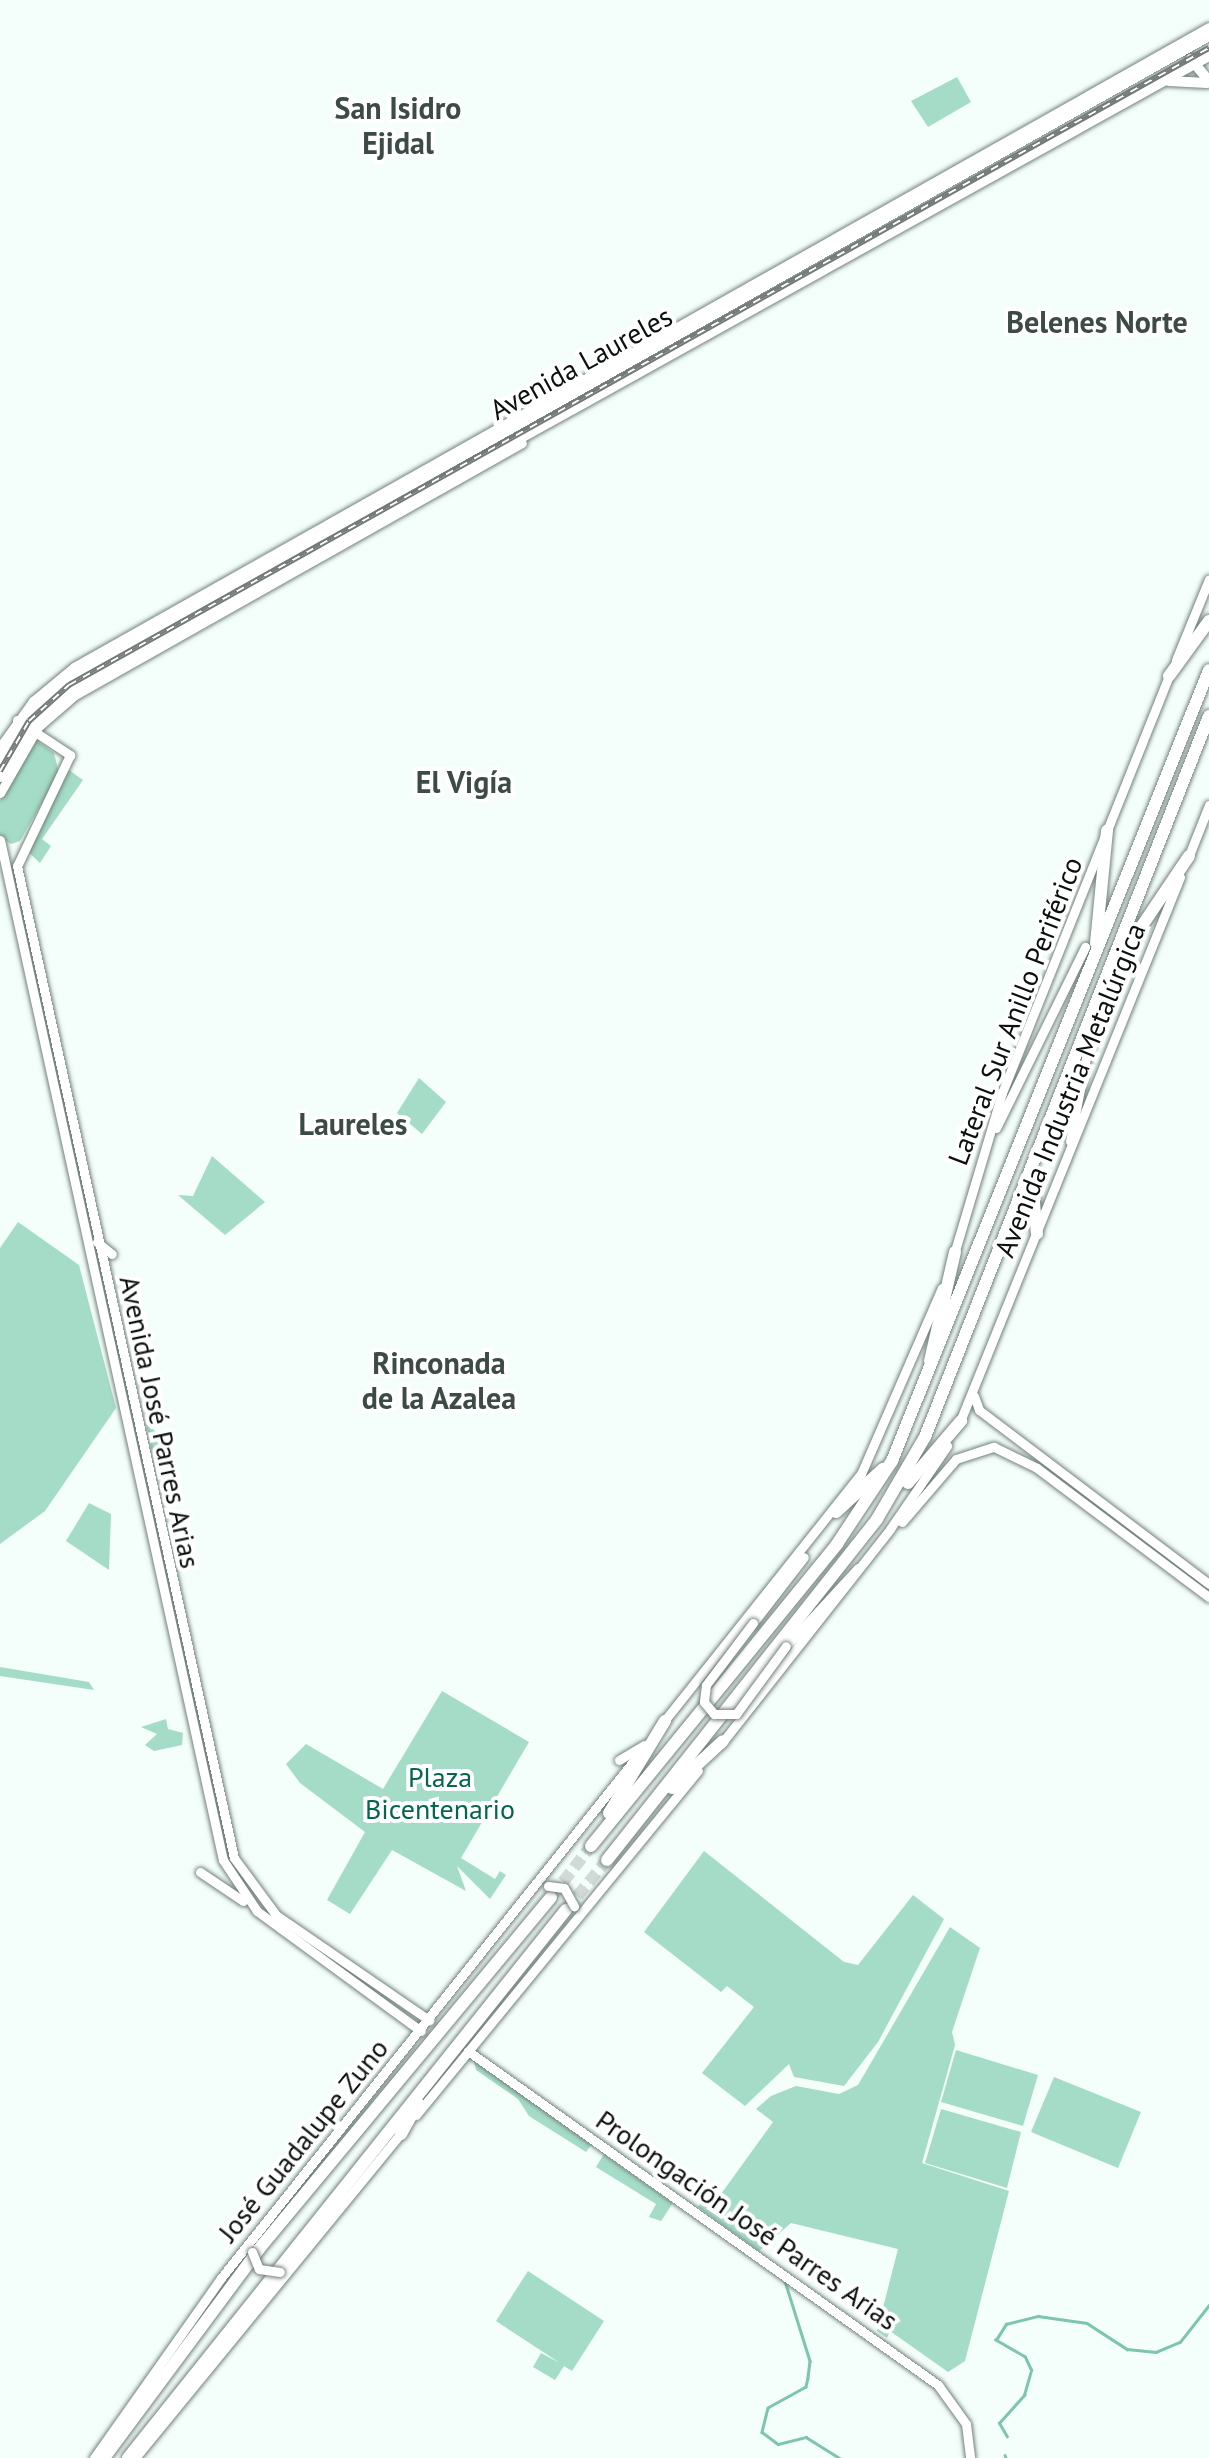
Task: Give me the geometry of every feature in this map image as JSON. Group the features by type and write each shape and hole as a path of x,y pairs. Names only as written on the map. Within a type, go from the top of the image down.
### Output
{"highway":[{"path":"1170,676 1209,622"},
{"path":"664,1720 591,1846 837,1544 892,1461 1209,670"},
{"path":"877,1519 926,1438 1113,976 1209,716"},
{"path":"1094,960 1107,832"},
{"path":"1113,976 1189,856"},
{"path":"1034,1166 1037,1234"},
{"path":"930,1373 955,1252"},
{"path":"723,1742 607,1860 877,1519 961,1420"},
{"path":"836,1512 892,1461"},
{"path":"104,2458 258,2250 549,1892"},
{"path":"132,2458 570,1908"},
{"path":"401,2134 518,1969"}],"main road":[{"name":"Avenida Laureles","path":"0,747 71,688 926,203 1209,27"},
{"name":"Avenida Laureles","path":"948,195 1209,36"},
{"path":"1192,45 1194,64 1209,82"},
{"name":"Avenida Laureles","path":"0,776 25,726 66,679 776,279 948,195 1209,56"},
{"name":"Avenida Laureles","path":"0,759 74,667 756,284 948,195 1169,81 1194,64"},
{"path":"1169,81 1209,82"},
{"path":"756,284 776,279"},
{"name":"Lateral Sur Anillo Periférico","path":"818,1533 836,1512 888,1424 955,1252 983,1151 1209,579"},
{"name":"Avenida Laureles","path":"0,793 25,726"},
{"name":"Avenida José Parres Arias","path":"25,726 69,758 17,866 224,1860 250,1905 420,2031"},
{"name":"Avenida Industria Metalúrgica","path":"890,1530 961,1420 974,1393 1209,805"},
{"name":"Avenida José Parres Arias","path":"0,840 96,1288 166,1577"},
{"path":"983,1151 1046,1036 1085,947"},
{"path":"1068,1158 1087,1054 1113,976"},
{"path":"76,1198 93,1225"},
{"path":"97,1242 112,1254"},
{"path":"96,1288 108,1292 116,1278"},
{"path":"974,1393 979,1410 1170,1561 1209,1597"},
{"path":"132,2458 303,2258 568,1926 723,1742 890,1530 956,1458 994,1447 1038,1468 1209,1584"},
{"path":"818,1533 706,1685 704,1702 714,1714 736,1714 840,1580 862,1565"},
{"name":"José Guadalupe Zuno","path":"94,2458 221,2278 664,1720 818,1533"},
{"path":"619,1760 646,1744"},
{"name":"Avenida José Parres Arias","path":"207,1767 234,1858 257,1897 429,2020"},
{"path":"200,1872 250,1905"},
{"path":"514,1908 564,1888 570,1908 568,1926"},
{"name":"Prolongación José Parres Arias","path":"468,2051 938,2385 960,2412 972,2454"},
{"path":"262,2228 252,2252 259,2270 280,2272 303,2258"}],"green space":[{"path":"957,77 971,102 928,127 911,101"},
{"path":"33,738 54,753 59,773 20,841 11,844 0,837 0,801"},
{"path":"69,770 83,780 42,839 51,846 40,863 25,849"},
{"path":"419,1078 446,1102 422,1134 397,1113"},
{"path":"212,1156 265,1202 225,1235 178,1195 193,1196"},
{"path":"18,1222 79,1265 116,1408 45,1511 0,1544 0,1248"},
{"path":"146,1422 168,1444 156,1473"},
{"path":"89,1503 111,1514 109,1570 66,1541"},
{"path":"0,1667 89,1682 94,1690 0,1676"},
{"name":"Plaza Bicentenario","path":"442,1691 529,1742 461,1858 495,1879 500,1871 506,1875 490,1899 457,1866 466,1891 392,1850 350,1914 327,1900 365,1832 300,1783 286,1764 306,1744 383,1789"},
{"path":"166,1719 168,1729 183,1733 182,1745 154,1751 145,1745 157,1734 141,1727"},
{"path":"704,1851 844,1962 858,1965 913,1895 944,1919 878,2042 844,2086 794,2077 789,2064 745,2106 702,2073 754,2007 727,1986 721,1992 644,1932"},
{"path":"950,1927 980,1948 952,2032 955,2045 922,2163 1009,2191 965,2361 948,2372 890,2331 887,2338 877,2331 898,2249 791,2223 759,2251 698,2207 704,2198 716,2201 773,2122 756,2109 771,2096 796,2086 839,2094 858,2085"},
{"path":"956,2050 1038,2075 1023,2126 941,2102"},
{"path":"474,2061 592,2144 586,2152 529,2116 518,2099 476,2070"},
{"path":"1054,2077 1141,2112 1118,2168 1031,2132"},
{"path":"941,2109 1021,2132 1007,2188 925,2163"},
{"path":"604,2154 673,2203 661,2221 649,2217 656,2204 596,2167"},
{"path":"528,2271 604,2321 572,2371 564,2366 555,2380 533,2367 541,2353 560,2363 496,2321"}],"waterway":[{"path":"785,2281 810,2361 808,2378 806,2387 768,2408 762,2432 778,2444 806,2437 840,2458"},
{"path":"1007,2437 999,2423 1024,2395 1031,2370 1025,2357 996,2340 1006,2324 1038,2316 1087,2323 1127,2349 1156,2352 1180,2342 1209,2305"}],"tunnel":[{"path":"1098,940 1118,954 1116,980"},
{"path":"552,1896 591,1846"},
{"path":"566,1910 607,1860"}],"railway":[{"path":"0,771 29,721 69,685 1209,48"}],"district":[{"name":"San Isidro Ejidal","path":"398,125"},
{"name":"Belenes Norte","path":"1097,322"},
{"name":"El Vigía","path":"464,782"},
{"name":"Laureles","path":"353,1124"},
{"name":"Rinconada de la Azalea","path":"439,1380"}]}
